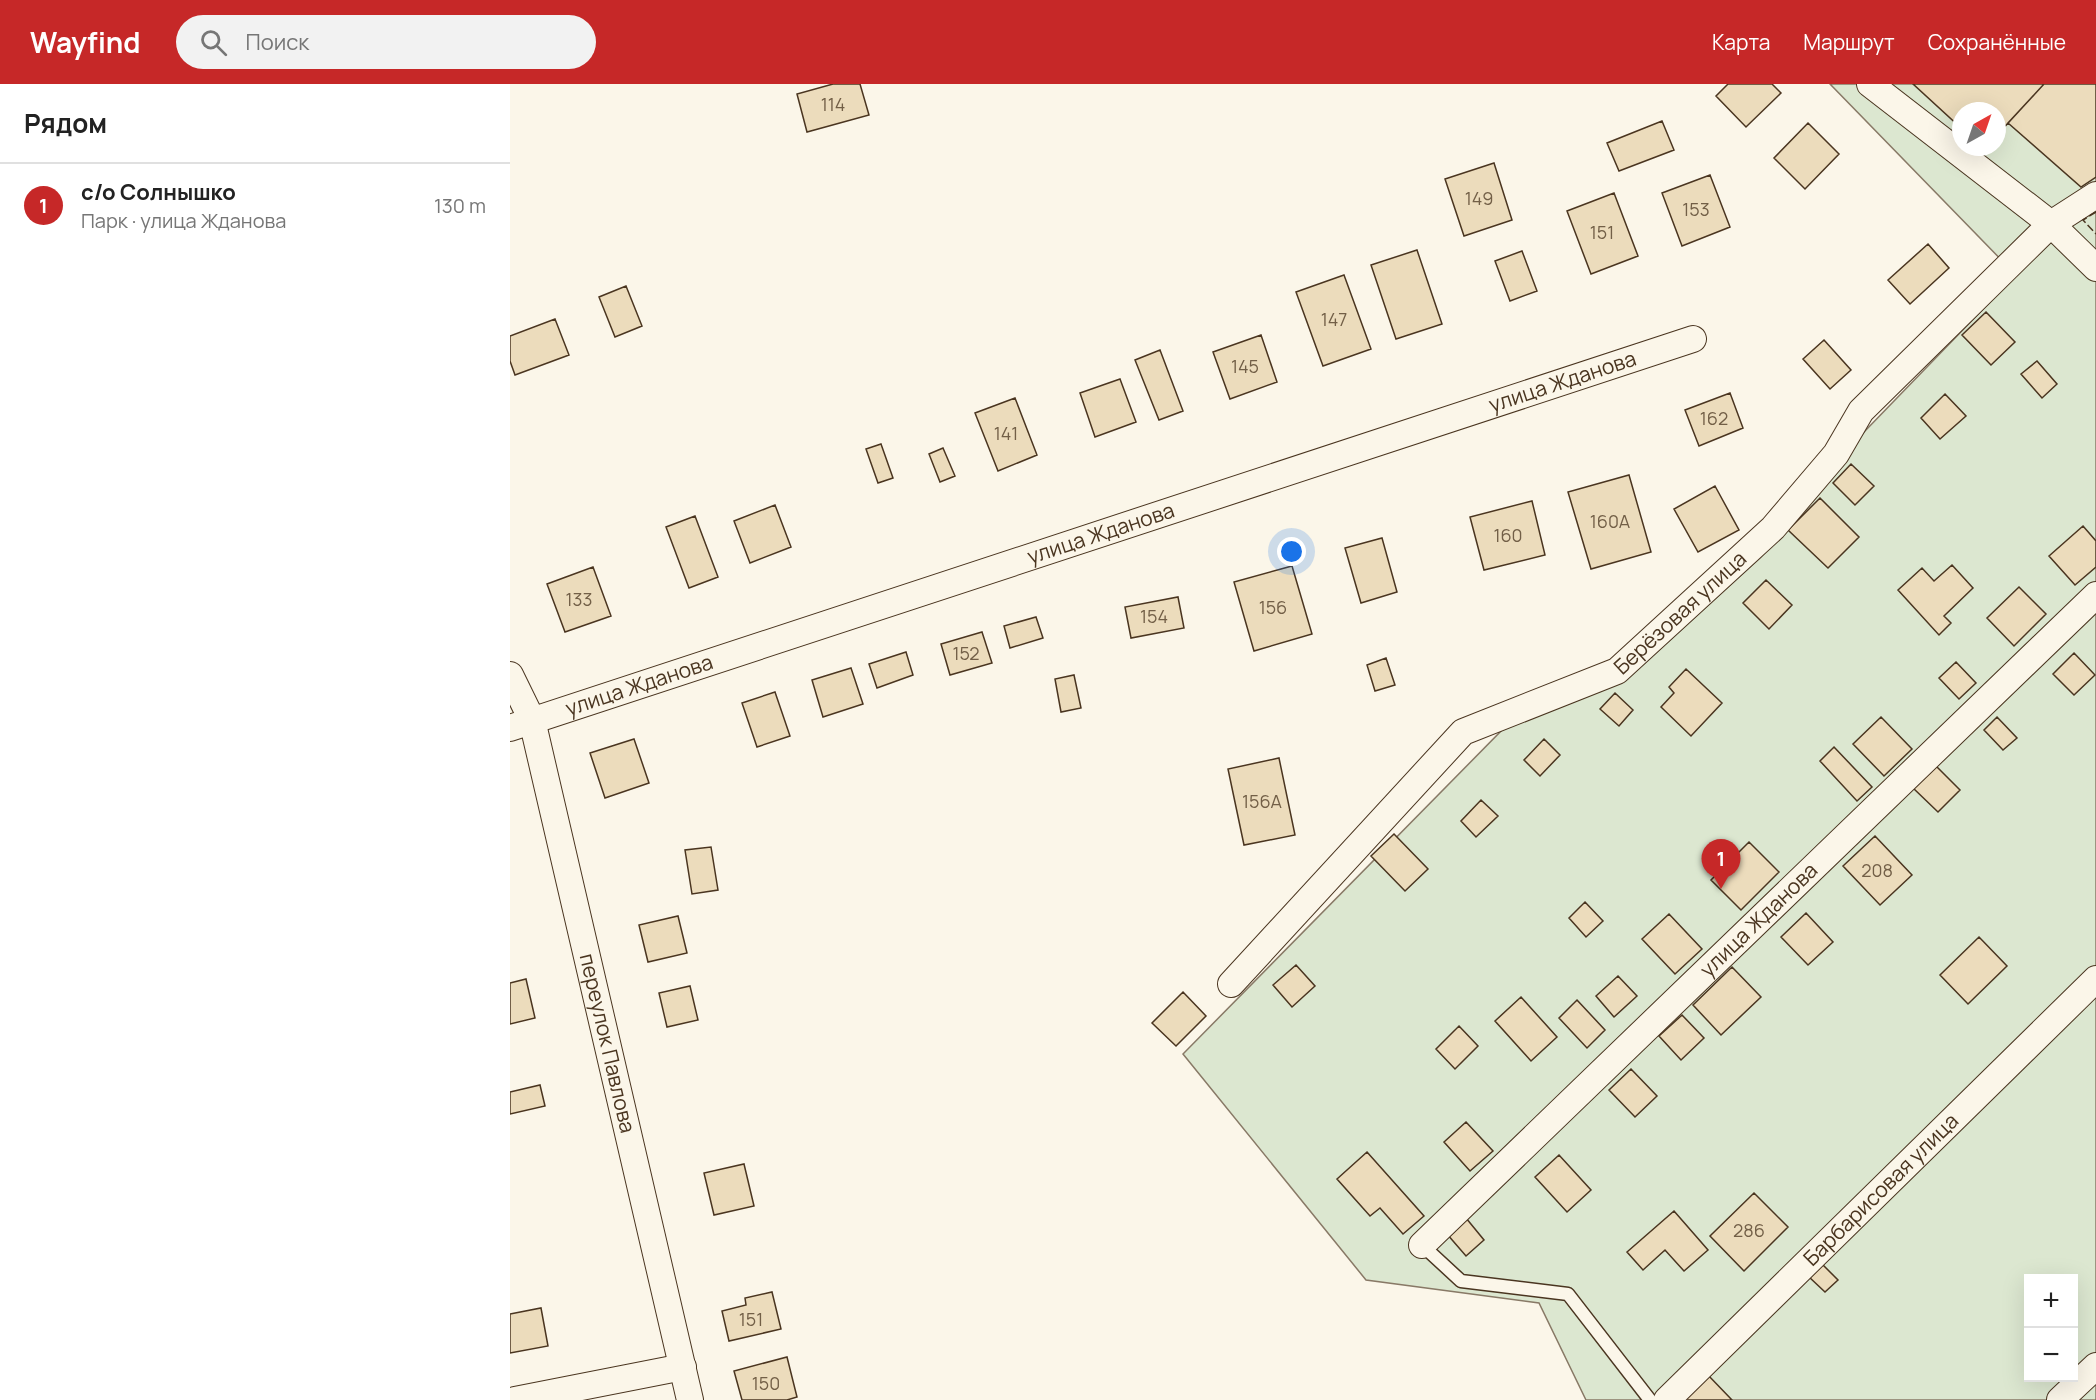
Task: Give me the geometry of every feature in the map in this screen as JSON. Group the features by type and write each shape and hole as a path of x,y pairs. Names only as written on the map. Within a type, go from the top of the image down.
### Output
{"street":[{"path":"1870,84 2051,225 2096,268"},
{"name":"Берёзовая улица","path":"1231,984 1464,732 1617,671 1764,536 1836,454 1861,411 2051,225 2096,195"},
{"name":"улица Жданова","path":"521,724 1693,339"},
{"name":"улица Жданова","path":"1422,1245 2096,595"},
{"name":"переулок Павлова","path":"510,675 690,1400"},
{"name":"Барбарисовая улица","path":"1667,1400 2096,979"},
{"path":"2060,1400 2096,1366"},
{"path":"515,1400 683,1367"}],"lane":[{"path":"1422,1245 1461,1281 1568,1294 1650,1400"}],"green space":[{"path":"1830,84 2096,84 2096,1400 1586,1400 1539,1303 1366,1280 1183,1054 1508,724 1628,678 1761,557 1865,431 2016,275"}],"building":[{"path":"833,84 860,84 869,115 807,132 797,94"},
{"path":"1728,84 1772,84 1781,93 1746,127 1716,96"},
{"path":"1913,84 2044,84 2006,125 2006,102 1952,102 1952,120"},
{"path":"2044,84 2096,84 2096,177 2081,187 2008,123"},
{"path":"1662,121 1674,150 1619,171 1607,143"},
{"path":"1808,123 1839,154 1805,189 1774,158"},
{"path":"1494,163 1512,220 1464,236 1445,179"},
{"path":"1710,175 1730,227 1682,246 1662,193"},
{"path":"1614,193 1638,256 1591,274 1567,211"},
{"path":"1928,244 1949,268 1910,304 1888,280"},
{"path":"1417,250 1442,324 1396,339 1371,265"},
{"path":"1522,251 1537,291 1510,301 1495,261"},
{"path":"1344,275 1371,349 1323,366 1296,292"},
{"path":"626,286 642,326 615,337 599,297"},
{"path":"1986,312 2015,342 1991,365 1962,335"},
{"path":"555,319 569,355 515,375 510,361 510,336"},
{"path":"1261,335 1277,382 1230,399 1213,352"},
{"path":"1824,340 1851,370 1830,389 1803,359"},
{"path":"1160,350 1183,411 1159,420 1135,360"},
{"path":"2037,361 2057,384 2042,398 2021,374"},
{"path":"1120,379 1136,422 1095,437 1080,393"},
{"path":"1730,393 1743,428 1699,446 1685,410"},
{"path":"1945,394 1966,416 1940,439 1921,418"},
{"path":"1015,398 1037,455 998,471 975,413"},
{"path":"881,444 893,478 878,483 866,449"},
{"path":"943,448 955,476 940,482 929,454"},
{"path":"1851,464 1874,486 1855,505 1833,483"},
{"path":"1629,475 1651,552 1591,569 1568,492"},
{"path":"1715,486 1739,530 1698,552 1674,509"},
{"path":"1820,498 1859,537 1828,568 1788,530"},
{"path":"1532,501 1545,555 1484,570 1470,517"},
{"path":"775,505 791,547 750,563 734,521"},
{"path":"695,516 718,577 689,588 666,527"},
{"path":"2083,526 2096,541 2096,567 2075,585 2049,556"},
{"path":"1382,538 1397,592 1361,603 1345,548"},
{"path":"1952,565 1973,588 1944,616 1951,623 1939,635 1898,590 1922,568 1934,581"},
{"path":"1292,566 1312,634 1254,651 1234,582"},
{"path":"593,567 611,616 565,632 547,584"},
{"path":"1766,580 1792,605 1769,629 1743,603"},
{"path":"2019,587 2046,614 2014,646 1987,618"},
{"path":"1178,597 1184,628 1131,638 1125,607"},
{"path":"1036,617 1043,638 1010,648 1004,626"},
{"path":"982,632 992,663 950,675 941,644"},
{"path":"906,652 913,675 877,688 869,664"},
{"path":"2074,653 2095,675 2074,695 2053,674"},
{"path":"1386,658 1395,685 1375,691 1367,665"},
{"path":"1956,662 1976,683 1959,699 1939,678"},
{"path":"851,668 863,704 823,717 812,680"},
{"path":"1686,669 1722,703 1691,736 1661,707 1674,693 1669,687"},
{"path":"1074,675 1081,708 1061,712 1055,679"},
{"path":"775,692 790,736 757,747 742,703"},
{"path":"1615,693 1633,710 1619,726 1600,709"},
{"path":"1881,717 1912,749 1884,776 1853,744"},
{"path":"1997,717 2017,738 2003,750 1984,730"},
{"path":"634,739 649,783 605,798 590,753"},
{"path":"1544,739 1560,755 1540,776 1524,760"},
{"path":"1834,747 1872,787 1857,801 1820,761"},
{"path":"1279,758 1295,835 1244,845 1228,769"},
{"path":"1935,765 1960,790 1938,812 1912,787"},
{"path":"1481,800 1498,816 1476,837 1461,821"},
{"path":"1394,834 1428,869 1405,891 1371,856"},
{"path":"1875,836 1912,875 1880,905 1843,866"},
{"path":"1749,842 1779,872 1741,910 1711,880"},
{"path":"711,847 718,890 692,894 685,850"},
{"path":"1585,902 1603,921 1586,937 1569,918"},
{"path":"1806,913 1833,942 1808,965 1781,937"},
{"path":"1669,914 1702,949 1675,974 1642,939"},
{"path":"678,916 687,953 648,962 639,925"},
{"path":"1979,937 2007,966 1968,1004 1940,975"},
{"path":"1296,965 1315,986 1292,1007 1273,985"},
{"path":"1732,967 1761,997 1721,1035 1693,1005"},
{"path":"1618,976 1637,996 1614,1017 1596,996"},
{"path":"526,979 535,1018 510,1024 510,983"},
{"path":"690,986 698,1020 667,1027 659,993"},
{"path":"1183,992 1206,1016 1176,1046 1152,1023"},
{"path":"1521,997 1557,1037 1531,1061 1495,1021"},
{"path":"1577,1000 1605,1030 1587,1048 1559,1018"},
{"path":"1682,1015 1704,1038 1681,1060 1659,1036"},
{"path":"1459,1026 1478,1046 1455,1069 1436,1049"},
{"path":"1631,1069 1657,1096 1635,1117 1609,1090"},
{"path":"540,1085 545,1106 510,1114 510,1092"},
{"path":"1466,1122 1493,1151 1470,1171 1444,1142"},
{"path":"1367,1152 1424,1216 1403,1234 1380,1208 1370,1216 1337,1179"},
{"path":"1559,1155 1591,1190 1567,1212 1535,1177"},
{"path":"744,1164 754,1206 714,1215 704,1173"},
{"path":"1754,1193 1788,1227 1744,1271 1710,1236"},
{"path":"1674,1211 1708,1250 1684,1271 1665,1250 1643,1270 1627,1252"},
{"path":"1466,1218 1484,1240 1466,1256 1447,1234"},
{"path":"1821,1263 1838,1280 1825,1292 1808,1276"},
{"path":"772,1292 781,1329 729,1341 722,1311 746,1305 745,1298"},
{"path":"541,1308 548,1346 510,1353 510,1314"},
{"path":"787,1357 797,1397 787,1400 742,1400 734,1371"},
{"path":"1707,1374 1732,1400 1680,1400"}],"fence":[{"path":"2096,212 2083,220 2096,234"}],"place":[{"name":"с/о Солнышко","path":"1721,889"}]}
